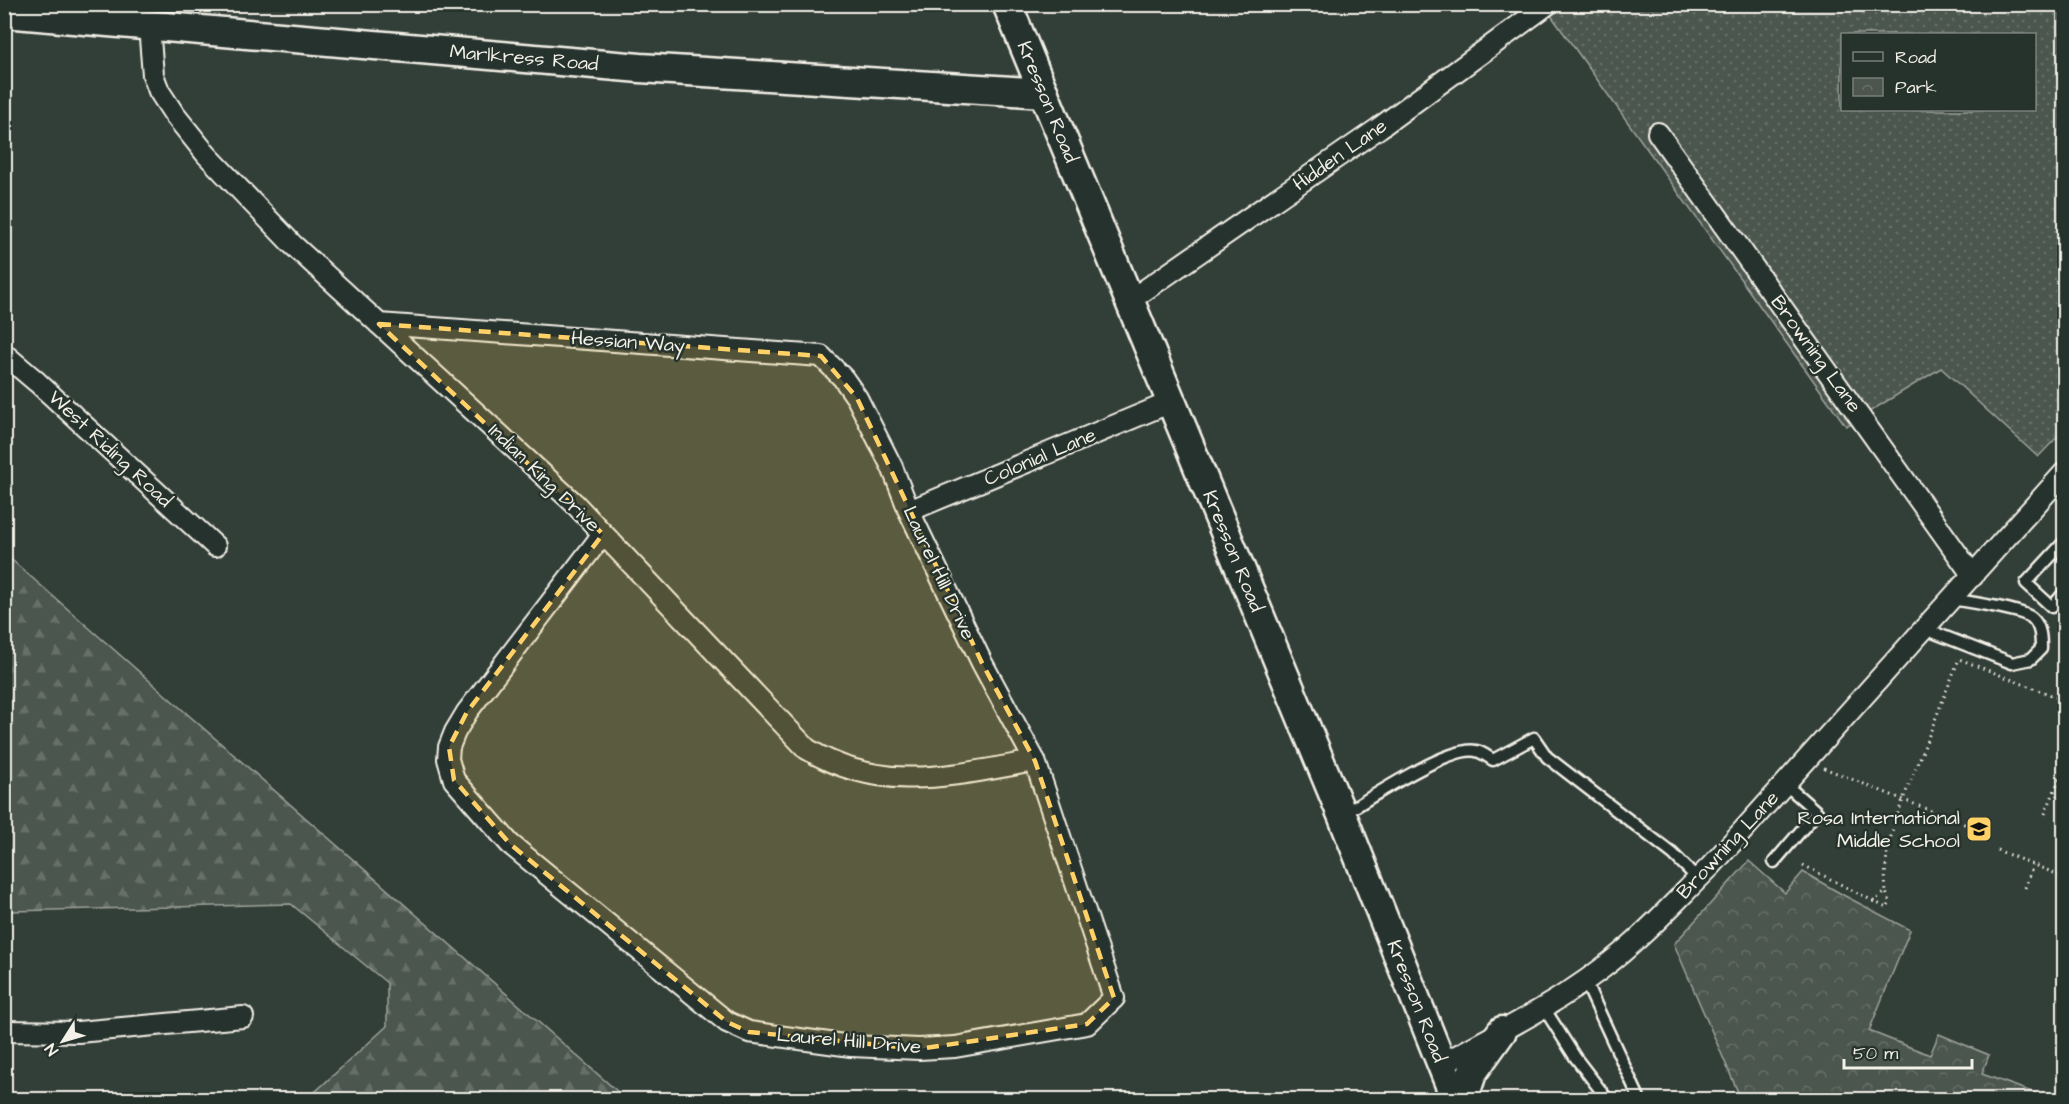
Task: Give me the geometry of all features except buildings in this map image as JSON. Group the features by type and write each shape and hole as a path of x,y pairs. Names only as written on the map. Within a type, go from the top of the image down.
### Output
{"street":[{"name":"Kresson Road","path":"1007,4 1342,815 1456,1100"},
{"name":"Hidden Lane","path":"1129,301 1379,128 1548,4"},
{"name":"Marlkress Road","path":"4,13 640,68 1044,93"},
{"name":"Indian King Drive","path":"148,26 153,75 159,91 206,154 292,244 574,503 807,749 828,762 880,776 918,779 1035,761"},
{"name":"Browning Lane","path":"1658,133 1973,576"},
{"name":"Hessian Way","path":"379,324 821,356 843,378 857,398"},
{"name":"West Riding Road","path":"4,354 215,546"},
{"name":"Laurel Hill Drive","path":"603,534 467,712 449,747 448,759 454,780 510,843 727,1022 749,1032 851,1046 919,1049 955,1047 1087,1024 1114,998 1035,761 982,663 909,511 892,467 857,398"},
{"name":"Colonial Lane","path":"909,511 1171,402"},
{"name":"Browning Lane","path":"1442,1064 1544,1008 1585,981 1602,969 1650,926 1698,879 1785,784 2064,473"},
{"path":"4,1031 78,1032 243,1017"},
{"path":"1463,1100 1472,1072 1502,1030"}],"lane":[{"path":"2064,542 2026,583 2052,607 2064,593"},
{"path":"1925,629 2012,663 2031,659 2041,649 2040,631 2031,618 2017,612 1952,599"},
{"path":"1342,815 1407,776 1457,753 1476,750 1493,760 1534,738 1547,757 1672,854 1698,879"},
{"path":"1774,862 1817,812 1785,784"},
{"path":"1585,981 1640,1100"},
{"path":"1544,1008 1575,1057 1608,1100"}],"path":[{"path":"1803,865 1887,908 1890,903 1886,892 1887,851 1903,800 1959,659 2064,700"},
{"path":"1824,768 1974,828"},
{"path":"2045,813 2059,780 2064,779"},
{"path":"1997,850 2064,877"},
{"path":"2025,888 2033,865"},
{"path":"1873,901 1886,892"}],"highlighted area":[{"path":"379,324 821,356 857,398 982,663 1035,761 1114,998 1087,1024 919,1049 749,1032 727,1022 510,844 454,780 449,747 467,712 603,534"}],"green space":[{"path":"1548,4 2064,5 2064,430 2038,457 1941,368 1846,426 1545,7"},
{"path":"5,554 626,1099 313,1099 315,1092 387,1026 387,983 291,904 12,911 4,872"},
{"path":"1749,861 1785,893 1803,872 1910,930 1869,1031 1930,1055 1939,1034 1989,1055 1982,1074 2051,1099 1741,1099 1674,944"}],"place":[{"name":"Rosa International Middle School","path":"1979,829"}]}
